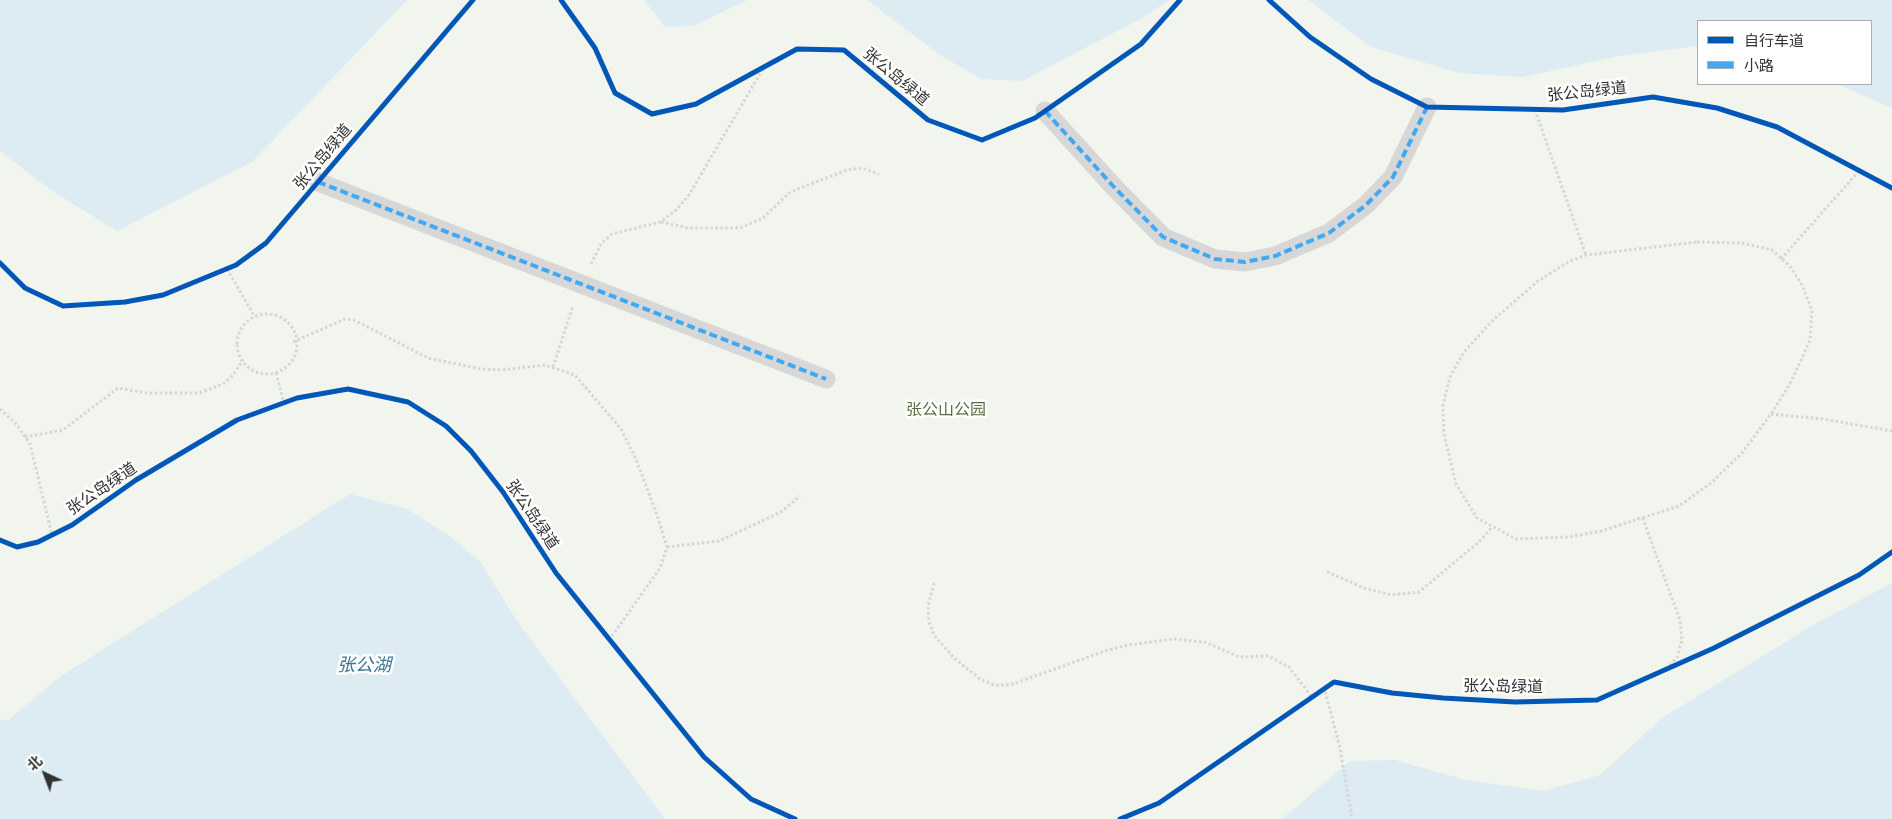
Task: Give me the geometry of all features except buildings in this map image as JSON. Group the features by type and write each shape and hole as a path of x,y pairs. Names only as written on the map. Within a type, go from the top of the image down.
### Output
{"street":[{"path":"1044,111 1114,187 1164,237 1215,259 1246,262 1275,256 1329,233 1366,205 1393,177 1427,107"},
{"path":"318,182 826,379"}],"path":[{"path":"755,71 772,62"},
{"path":"553,367 580,284 601,244 612,234 660,222 675,212 689,195 764,67"},
{"path":"1535,110 1586,255"},
{"path":"1851,166 1867,174"},
{"path":"660,222 688,228 740,228 763,218 789,193 800,188 847,170 862,168 879,174"},
{"path":"1781,259 1859,171"},
{"path":"1697,242 1742,243 1772,250 1781,259 1790,266 1802,286 1812,310 1810,340 1791,382 1771,414 1742,453 1711,483 1679,506 1601,531 1545,539 1516,539 1477,518 1456,484 1444,434 1443,405 1450,377 1464,352 1493,320 1538,281 1568,262 1586,255 1697,242"},
{"path":"220,273 229,268 255,317"},
{"path":"262,314 273,314 285,319 292,326 294,341 297,347 294,358 287,366 276,373 260,373 250,368 242,360 237,343 240,330 248,320 255,317 262,314"},
{"path":"294,341 345,319 354,320 428,358 482,369 500,370 545,365 575,375 621,429 640,468 658,515 667,547 660,568 610,639"},
{"path":"25,437 63,430 118,388 147,393 199,393 223,384 233,375 242,360"},
{"path":"276,373 284,403"},
{"path":"276,406 290,401"},
{"path":"0,409 30,444 37,465 41,496 52,535"},
{"path":"1771,414 1823,419 1892,431"},
{"path":"667,547 719,541 780,512 800,496"},
{"path":"1636,518 1644,518"},
{"path":"1644,518 1680,620 1682,640 1677,657 1668,668"},
{"path":"1327,572 1364,588 1391,595 1419,592 1479,542 1492,527"},
{"path":"934,583 928,606 929,622 934,635 955,659 980,679 994,685 1010,685 1105,651 1128,645 1175,640 1205,642 1239,657 1268,656 1289,667 1311,696"},
{"path":"604,632 616,647"},
{"path":"1659,672 1684,662"},
{"path":"1303,702 1326,686 1340,748 1352,819"}],"green space":[{"name":"张公山公园","path":"0,0 1892,0 1892,819 0,819"}],"water":[{"path":"0,0 407,0 252,162 117,231 52,191 0,151"},
{"path":"644,0 747,0 694,26 665,27"},
{"path":"867,0 1169,0 1146,16 1022,81 982,79 940,55"},
{"path":"1308,0 1892,0 1892,108 1839,85 1872,85 1872,20 1697,20 1697,46 1619,56 1523,77 1459,73 1371,47"},
{"name":"张公湖","path":"350,494 407,509 451,537 481,563 515,618 665,819 0,819 0,719 7,721 61,676"},
{"path":"1892,583 1892,819 1282,819 1350,761 1395,760 1466,780 1543,791 1600,775 1662,718 1813,625"}],"marked path":[{"path":"1045,111 1114,187 1163,237 1215,259 1245,262 1275,256 1329,233 1366,205 1393,177 1427,107"},
{"path":"318,182 826,379"}],"cycle path":[{"name":"张公岛绿道","path":"0,263 25,288 63,306 125,302 163,295 236,265 266,243 473,0"},
{"name":"张公岛绿道","path":"561,0 595,48 615,93 652,114 696,104 797,49 844,50 928,120 982,140 1035,118 1141,44 1180,0"},
{"name":"张公岛绿道","path":"1269,0 1310,37 1371,79 1427,107 1563,110 1653,97 1717,108 1777,127 1892,188"},
{"name":"张公岛绿道","path":"0,540 17,547 38,542 72,525 136,480 237,420 297,398 348,389 408,402 446,426 471,451 503,492 556,573 704,757 751,799 795,819"},
{"name":"张公岛绿道","path":"1120,819 1159,803 1334,682 1392,693 1443,698 1515,702 1597,700 1714,648 1859,575 1892,552"}]}
